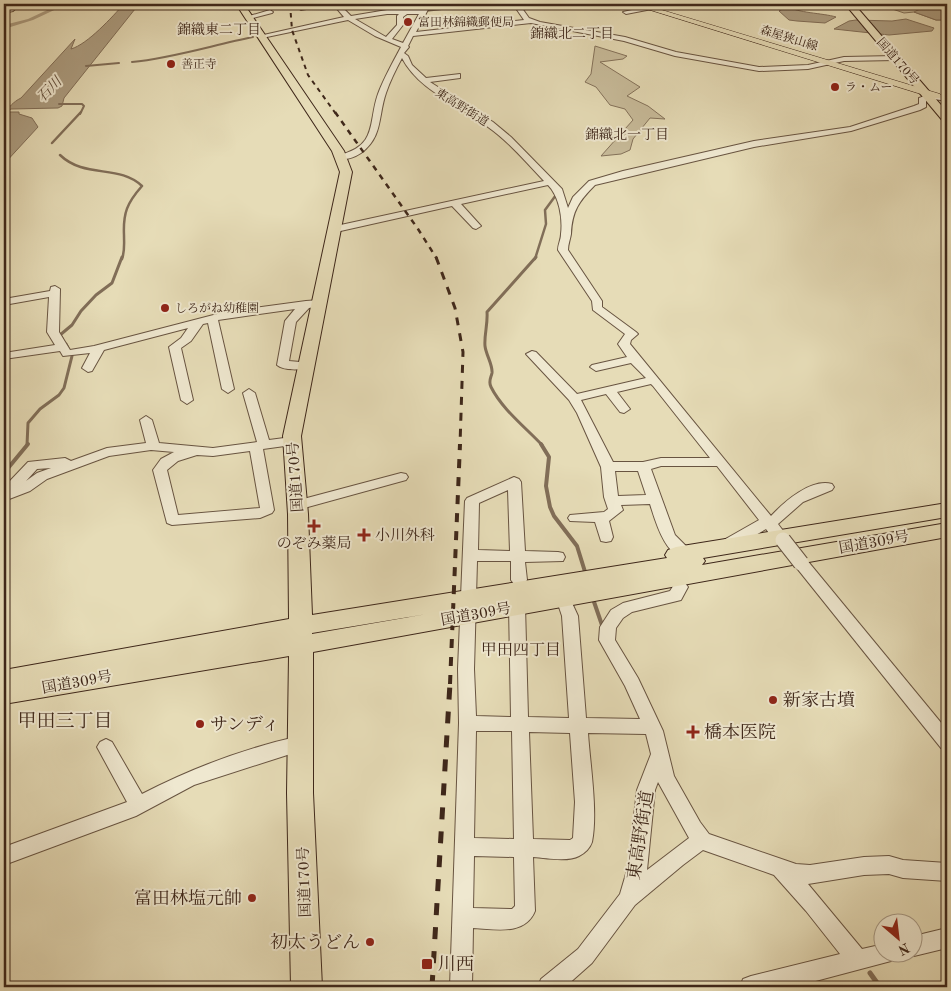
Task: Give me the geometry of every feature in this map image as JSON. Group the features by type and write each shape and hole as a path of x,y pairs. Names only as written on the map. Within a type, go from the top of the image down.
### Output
{"highway":[{"name":"国道170号","path":"849,4 865,19 934,96 947,119"},
{"name":"国道170号","path":"856,4 865,19"},
{"name":"国道170号","path":"244,10 342,158 346,172 336,229 313,303 307,365 292,441 297,505 300,744 307,987"},
{"name":"国道170号","path":"880,36 895,58 947,108"},
{"path":"469,600 519,580 724,547 777,533 947,510"},
{"name":"国道309号","path":"4,680 300,636 410,608 469,600 947,519"},
{"name":"国道309号","path":"4,694 300,636 469,600 517,606 947,530"},
{"path":"517,606 554,609 947,540"}],"main road":[{"name":"森屋狭山線","path":"637,10 650,8 934,96"}],"street":[{"path":"4,11 11,10 17,4"},
{"path":"302,8 329,4"},
{"path":"336,4 342,14 388,39 406,46"},
{"path":"388,39 398,28 400,16 405,12 408,4"},
{"path":"342,158 352,155 373,136 382,96 428,4"},
{"path":"516,4 525,17 532,22 545,26 625,39 676,54 750,68 796,68 853,58 895,58"},
{"path":"628,4 624,7 662,12"},
{"path":"244,10 270,12"},
{"path":"626,12 637,10"},
{"path":"262,36 382,12 423,12"},
{"path":"412,34 532,22"},
{"name":"東高野街道","path":"402,55 406,57 409,66 424,81 441,94 490,124 508,139 559,191 565,226"},
{"path":"424,81 457,76"},
{"path":"934,96 922,99 924,105 917,108 860,127 744,146 622,174 592,183 576,199 565,226 566,238 562,246 597,301 597,308 632,334 626,338 624,344 634,359 947,743"},
{"path":"336,229 550,182"},
{"path":"453,202 476,226"},
{"path":"4,302 55,291 53,332 69,352"},
{"path":"4,356 99,348 206,320 250,311 313,303"},
{"path":"206,320 228,389"},
{"path":"187,400 176,348 206,320"},
{"path":"88,368 99,348"},
{"path":"532,354 574,398 599,444 608,467 611,497 616,510 607,517 575,518"},
{"path":"596,367 634,359"},
{"path":"574,398 653,380"},
{"path":"609,390 624,409"},
{"path":"203,451 170,459 163,464 160,470 172,520 260,513 267,510 260,446 249,393"},
{"path":"146,420 154,446"},
{"path":"9,494 26,488 42,476 107,452 154,446 213,452 292,441"},
{"path":"608,467 643,466 661,462 719,462"},
{"path":"643,466 668,538 686,553"},
{"path":"297,505 400,476"},
{"path":"461,987 468,723 466,669 472,501 510,482 514,482 516,556 519,580"},
{"path":"777,533 776,520 783,510 799,496 827,487"},
{"path":"614,501 654,499"},
{"path":"602,517 606,537"},
{"path":"469,555 558,557"},
{"path":"680,587 676,596 640,603 628,607 617,614 608,627 606,640 632,684 652,727 665,778 693,828 702,840 796,874 810,875 864,866 889,865 903,869 947,872"},
{"path":"463,918 515,918 525,911 517,606"},
{"path":"465,847 574,849 582,842 584,817 570,616 567,607"},
{"path":"468,723 652,727"},
{"path":"4,856 139,805 189,779 282,748 300,744"},
{"path":"106,747 139,805"},
{"name":"東高野街道","path":"549,987 585,956 628,899 638,867 646,790 659,754"},
{"path":"628,899 676,858 702,840"},
{"path":"776,866 790,878 813,904 858,960"},
{"path":"924,944 947,938"},
{"path":"751,987 874,956"}],"shaded area":[{"path":"878,4 947,4 947,20 936,20 914,12 904,13"},
{"path":"595,46 627,56 623,59 600,62 640,87 627,96 648,106 665,119 650,118 633,139 630,150 621,154 601,156 633,120 625,109 610,105 596,87 585,82 591,74"}],"water":[{"name":"石川","path":"124,4 139,4 64,98 62,106 58,108 11,109 7,111 19,112 19,114 32,118 38,127 4,164 4,114 6,111 21,98 75,39 71,49 85,42"},
{"path":"916,4 940,4 940,8 947,10 947,20 936,20 914,12 920,9"},
{"path":"788,6 797,10 836,17 825,23 789,20 779,11"},
{"path":"906,19 934,28 932,31 889,35 834,29 849,21 856,20 892,21"}],"waterway":[{"path":"31,19 64,4"},
{"path":"425,11 484,4"},
{"path":"4,27 26,20"},
{"path":"132,62 253,37"},
{"path":"86,66 119,63"},
{"path":"59,104 82,104 84,106 81,112"},
{"path":"52,143 81,112"},
{"path":"60,155 80,167 123,175 133,179 142,186 129,203 125,214 122,259"},
{"path":"535,258 546,224 545,210 556,195"},
{"path":"62,338 60,335 72,325 81,311 96,295 112,283 122,257"},
{"path":"535,258 487,312 485,342 492,370 491,387 507,410 541,444"},
{"path":"27,445 28,423 40,409 59,395 64,388 72,356 66,344"},
{"path":"4,473 28,444"},
{"path":"541,444 549,457 546,486 550,507 554,516 577,546 586,575"},
{"path":"592,596 603,628"},
{"path":"870,973 880,987"}],"railway":[{"path":"290,4 292,30 308,75 336,114"},
{"path":"335,112 436,258"},
{"path":"436,258 455,308 463,352 460,445"},
{"path":"450,684 460,444"},
{"path":"432,987 450,683"}],"place":[{"name":"富田林錦織郵便局","path":"408,22"},
{"name":"善正寺","path":"171,64"},
{"name":"ラ・ムー","path":"835,87"},
{"name":"しろがね幼稚園","path":"165,308"},
{"name":"のぞみ薬局","path":"314,526"},
{"name":"小川外科","path":"364,535"},
{"name":"新家古墳","path":"773,700"},
{"name":"サンディ","path":"200,724"},
{"name":"橋本医院","path":"693,732"},
{"name":"富田林塩元帥","path":"252,898"},
{"name":"初太うどん","path":"370,942"},
{"name":"川西","path":"427,964"}],"district":[{"name":"錦織東二丁目","path":"219,29"},
{"name":"錦織北二丁目","path":"572,33"},
{"name":"錦織北一丁目","path":"627,134"},
{"name":"甲田四丁目","path":"521,649"},
{"name":"甲田三丁目","path":"65,720"}]}
